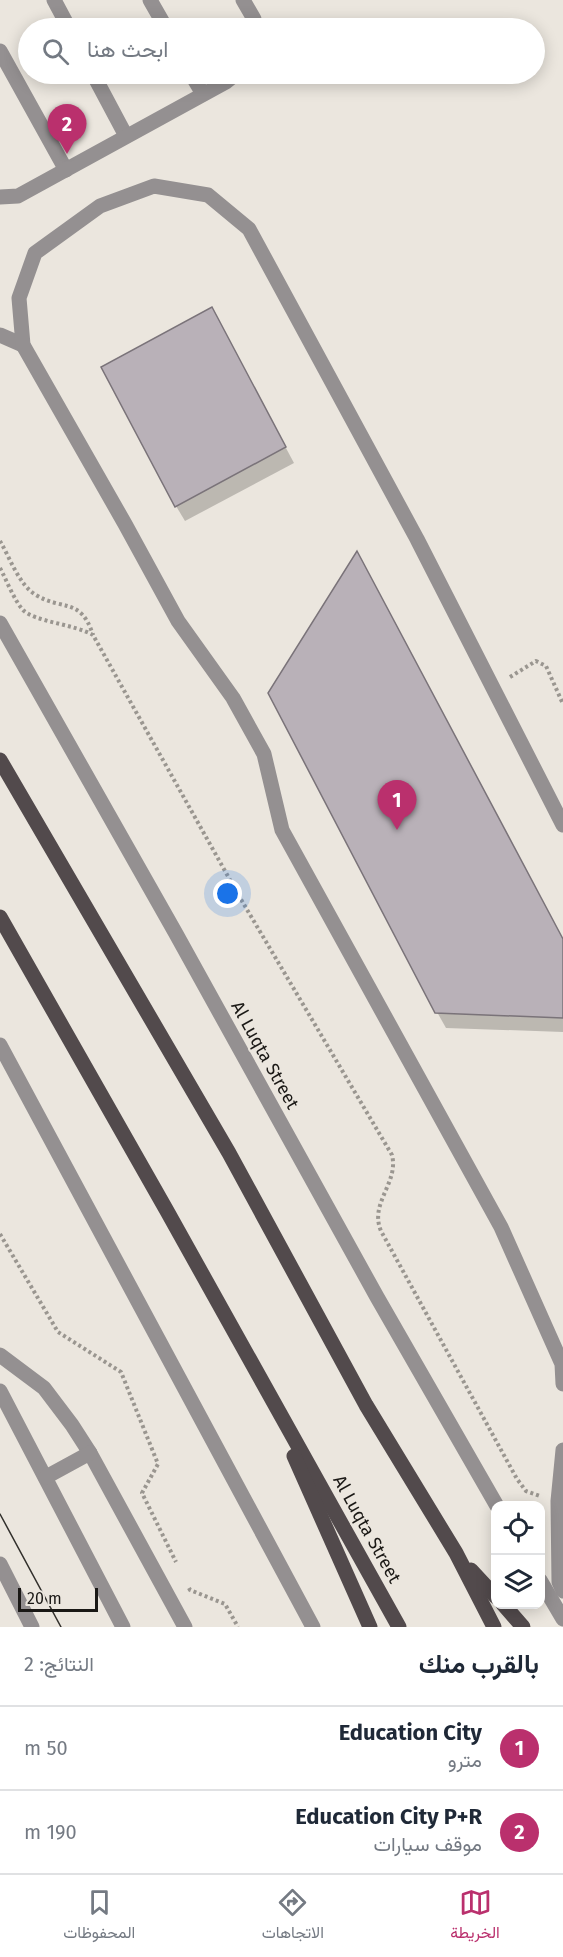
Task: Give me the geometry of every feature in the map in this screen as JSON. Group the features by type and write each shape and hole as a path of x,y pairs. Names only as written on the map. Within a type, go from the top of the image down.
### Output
{"main road":[{"path":"0,760 229,1153 366,1405 456,1553 494,1627"},
{"name":"Al Luqta Street","path":"0,917 399,1627"},
{"path":"258,1374 370,1627"},
{"path":"456,1553 491,1592"},
{"path":"507,1609 523,1627"}],"street":[{"path":"54,0 64,18"},
{"path":"150,0 160,18"},
{"path":"243,0 253,18"},
{"path":"0,51 18,83"},
{"path":"18,84 66,170"},
{"path":"98,84 126,136"},
{"path":"197,84 203,94"},
{"path":"0,197 18,196 220,84"},
{"path":"563,825 417,539 249,229 208,195 154,186 100,206 35,253 19,298 23,345 178,621 233,698 264,754 282,830 501,1227 562,1364 563,1384"},
{"path":"0,335 23,345"},
{"name":"Al Luqta Street","path":"0,623 181,942 377,1297 495,1501"},
{"path":"0,1045 313,1627"},
{"path":"0,1355 44,1388 72,1425 90,1453 185,1627"},
{"path":"0,1391 123,1627"},
{"path":"563,1450 558,1501 559,1582 563,1591"},
{"path":"46,1478 90,1453"},
{"path":"0,1564 32,1627"},
{"path":"545,1588 563,1619"}],"path":[{"path":"0,541 25,586 36,596 75,608 88,620 93,635 239,896 392,1155 394,1171 377,1212 376,1221 381,1231 517,1479 526,1491 558,1501"},
{"path":"0,568 23,610 36,617 82,628 93,635"},
{"path":"493,687 536,661 546,666 563,704"},
{"path":"0,1234 58,1332 121,1372 158,1464 142,1493 181,1571"},
{"path":"185,1581 190,1590 225,1604 238,1627"}],"building":[{"path":"212,307 286,447 175,507 101,367"},
{"path":"357,551 563,939 563,1018 435,1013 268,693"}],"tram line":[{"path":"0,1514 61,1627"}],"place":[{"name":"Education City P+R","path":"67,154"},
{"name":"Education City","path":"397,830"}]}
